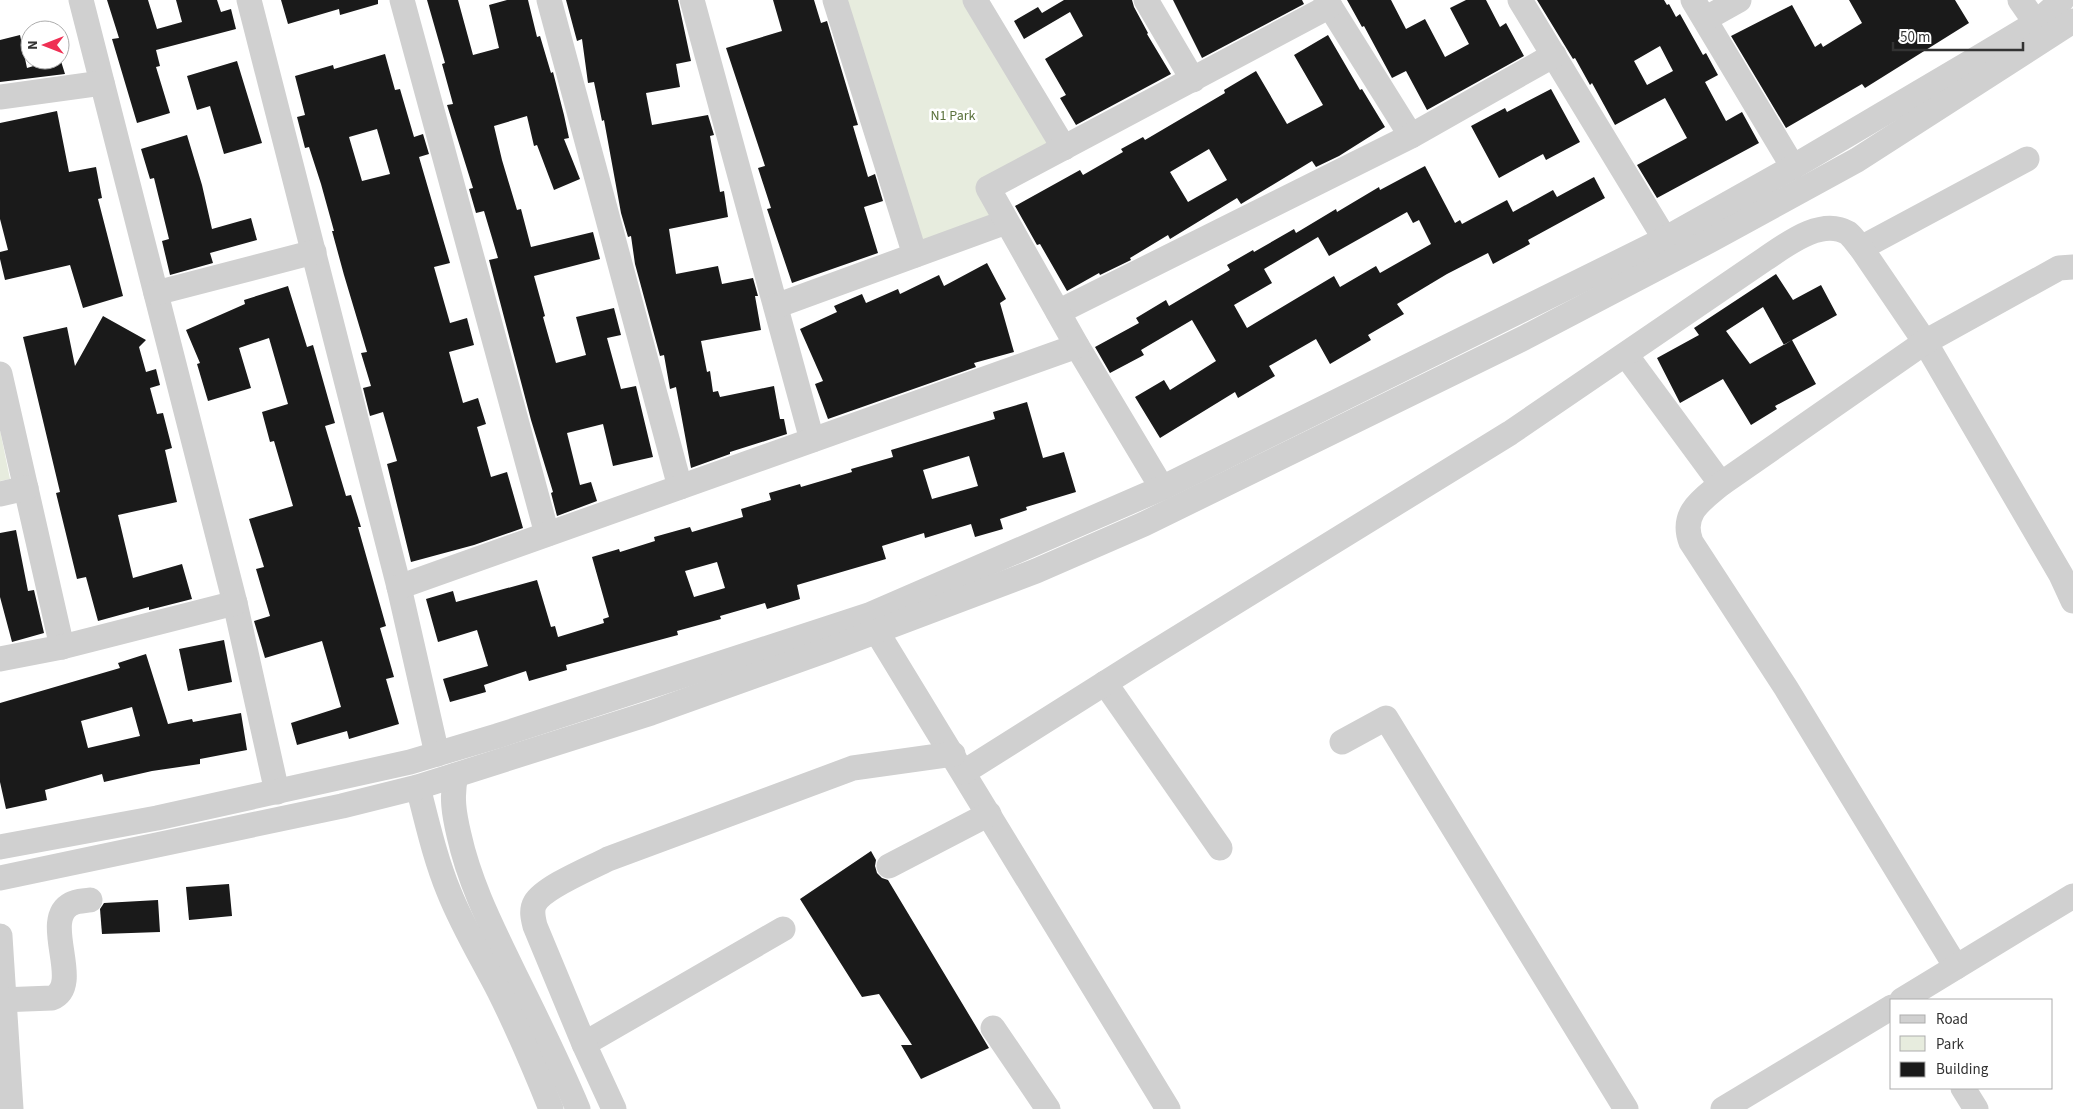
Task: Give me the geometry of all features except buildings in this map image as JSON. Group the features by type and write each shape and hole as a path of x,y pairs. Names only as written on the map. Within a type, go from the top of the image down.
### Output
{"street":[{"path":"81,0 235,603 277,792"},
{"path":"249,0 399,587 437,754"},
{"path":"402,0 547,534"},
{"path":"549,0 680,487"},
{"path":"692,0 812,440"},
{"path":"835,0 915,255"},
{"path":"975,0 1064,148"},
{"path":"1146,0 1193,80"},
{"path":"1520,0 1665,239"},
{"path":"1739,0 1699,10 1793,167"},
{"path":"2020,0 2036,23"},
{"path":"1162,488 1077,346 988,188 1193,80 1328,3 1411,136"},
{"path":"0,878 241,828 418,787 651,713 877,632 1036,571 1144,524 1524,338 1571,299 1665,239 1793,167 2036,23 2065,13"},
{"path":"0,847 277,792 437,754 869,615 1162,488 1571,299 1857,160 2065,13"},
{"path":"1058,312 1411,136 1554,55"},
{"path":"0,97 102,83"},
{"path":"1861,248 2027,159"},
{"path":"776,306 1006,222"},
{"path":"614,1109 584,1044 535,926 532,913 535,904 542,895 608,859 852,768 958,763 1105,683 1510,433 1798,238 1818,230 1836,229 1849,234 1861,248 1925,342 2061,575 2073,601"},
{"path":"156,293 314,252"},
{"path":"1956,967 1791,696 1691,542 1688,529 1694,507 1722,484 1925,342 2059,268 2073,267"},
{"path":"399,587 1077,346"},
{"path":"1626,354 1722,484"},
{"path":"0,374 62,647"},
{"path":"0,494 26,488"},
{"path":"0,659 62,647 235,603"},
{"path":"877,632 989,814 1162,1107"},
{"path":"1105,683 1220,848"},
{"path":"1342,742 1386,718 1626,1109"},
{"path":"545,720 552,744"},
{"path":"456,775 453,786 453,808 464,858 479,901 578,1109"},
{"path":"418,787 432,844 449,891 470,938 530,1056 551,1109"},
{"path":"234,801 241,828"},
{"path":"889,866 989,814"},
{"path":"1907,999 2073,896"},
{"path":"2,1000 52,998 58,996 63,989 64,976 60,919 64,910 70,904 90,900"},
{"path":"584,1044 783,929"},
{"path":"0,936 2,1000 11,1109"},
{"path":"1723,1109 1890,1009"},
{"path":"993,1028 1048,1109"},
{"path":"1964,1089 1976,1109"}],"green space":[{"name":"N1 Park","path":"835,0 975,0 1064,148 988,188 1006,222 915,255"},
{"path":"0,430 10,479 0,481"}]}
